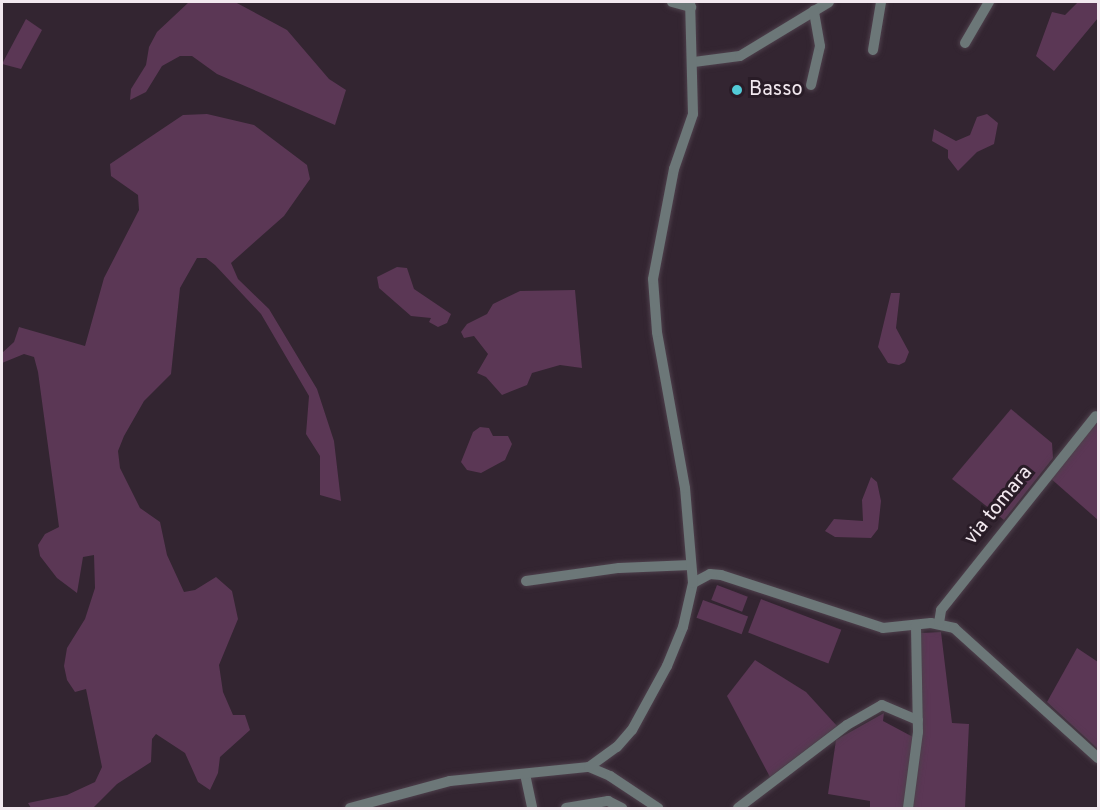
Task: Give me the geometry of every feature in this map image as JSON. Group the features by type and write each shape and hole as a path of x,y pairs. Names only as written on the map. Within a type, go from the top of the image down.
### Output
{"street":[{"path":"350,808 450,781 589,767 617,747 641,716 676,646 693,583 692,565 685,488 657,332 653,279 674,169 693,114 694,64 690,4 672,2"},
{"path":"694,64 740,56 828,2"},
{"path":"873,50 881,2"},
{"path":"965,43 989,2"},
{"path":"810,85 820,46 814,11"},
{"name":"via tomara","path":"939,623 941,610 1096,416"},
{"path":"526,580 619,568 692,565"},
{"path":"693,583 710,574 721,575 883,628 939,623 966,637 1098,758"},
{"path":"908,808 918,720 916,625"},
{"path":"738,808 847,725 882,705 918,720"},
{"path":"589,767 610,776 658,808"},
{"path":"525,774 532,808"},
{"path":"566,808 608,801 622,808"}],"shaded area":[{"path":"189,2 235,2 287,30 329,79 346,90 335,125 217,74 192,56 180,56 162,66 146,92 130,100 131,89 146,65 149,47 157,32"},
{"path":"1078,2 1098,2 1098,18 1054,71 1036,56 1052,12 1065,15"},
{"path":"26,19 42,30 21,69 2,64"},
{"path":"207,114 254,125 307,165 310,179 284,216 231,263 238,279 269,309 317,389 334,441 341,501 320,495 320,456 306,434 309,396 261,314 215,265 206,258 197,258 180,288 171,374 144,401 118,451 120,468 140,508 160,522 167,555 184,592 195,590 216,577 232,591 238,619 219,665 223,692 233,715 245,715 250,730 220,757 218,773 210,790 198,782 185,753 156,734 152,739 151,762 117,784 93,808 31,808 28,803 67,795 95,782 102,767 86,689 75,692 67,680 64,666 67,648 85,619 95,588 94,555 83,557 77,593 57,578 40,556 38,545 45,534 59,527 38,372 34,357 24,354 2,363 2,353 14,342 19,327 85,346 104,278 139,210 138,195 111,176 110,164 183,115"},
{"path":"987,114 998,123 994,144 977,152 958,171 948,158 948,150 932,141 934,129 956,141 970,135 977,117"},
{"path":"397,267 407,268 414,289 451,314 447,323 438,327 429,322 431,318 411,316 379,288 377,277"},
{"path":"575,290 582,368 560,365 532,373 527,385 502,395 486,377 477,373 488,354 474,336 464,338 461,332 467,324 487,314 493,304 520,291"},
{"path":"891,293 900,293 896,328 909,352 905,362 899,365 888,363 878,347"},
{"path":"1011,409 1052,443 1053,458 1004,520 952,479"},
{"path":"1098,422 1098,520 1049,477"},
{"path":"480,427 489,428 493,436 508,436 512,444 505,460 481,473 467,470 461,462 473,432"},
{"path":"871,477 877,482 881,501 878,529 871,538 835,537 825,531 834,519 863,521 862,500"},
{"path":"717,585 748,597 742,612 711,600"},
{"path":"761,599 841,630 828,663 748,633"},
{"path":"703,600 748,616 742,634 697,618"},
{"path":"941,632 952,723 969,724 965,808 912,808 923,723 921,633"},
{"path":"1077,648 1098,662 1098,749 1047,702"},
{"path":"755,660 806,692 837,726 770,777 727,696"},
{"path":"884,713 883,721 913,737 905,808 870,808 870,801 828,794 836,740"}],"place":[{"name":"Basso","path":"737,90"}]}
